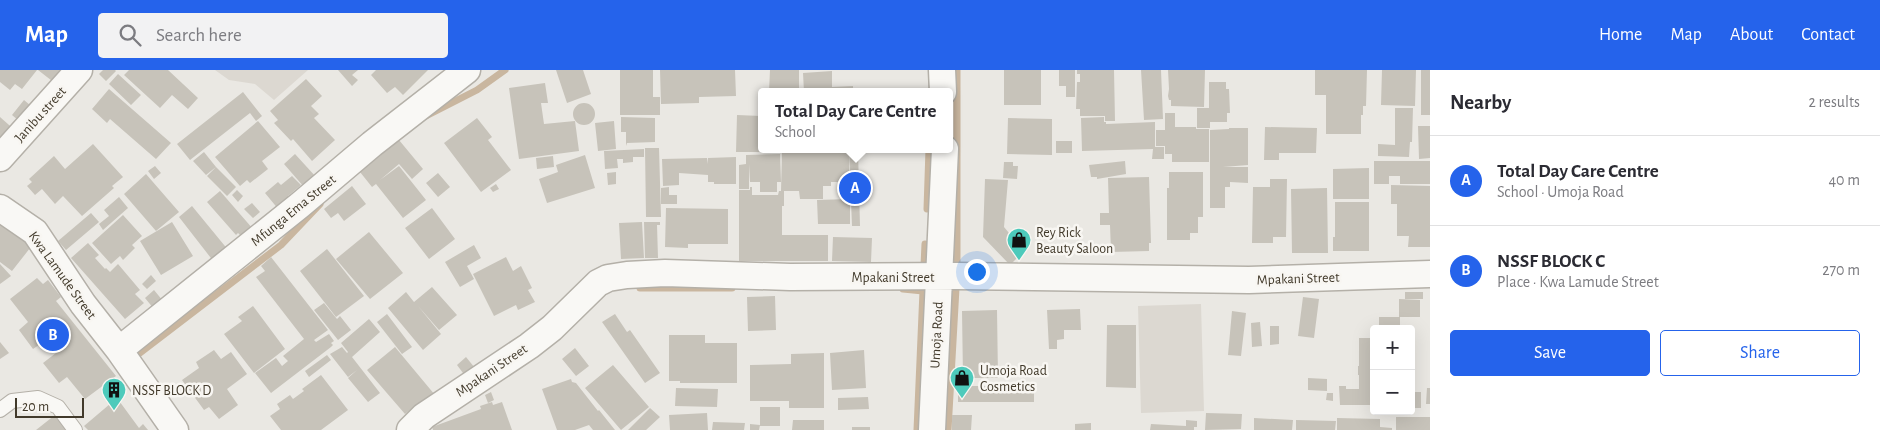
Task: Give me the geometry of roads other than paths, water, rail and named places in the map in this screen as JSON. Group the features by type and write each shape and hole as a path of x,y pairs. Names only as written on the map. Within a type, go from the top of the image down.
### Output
{"street":[{"name":"Janibu street","path":"0,158 79,70"},
{"name":"Mfunga Ema Street","path":"119,350 300,205 372,144 467,70"},
{"path":"942,70 943,88"},
{"name":"Umoja Road","path":"932,430 945,153"},
{"name":"Kwa Lamude Street","path":"0,208 35,232 83,304 119,350 176,430"},
{"name":"Mpakani Street","path":"410,430 424,416 529,346 563,318 590,290 608,278 665,273 790,277 1249,280 1430,274"}],"lane":[{"path":"0,410 12,401 38,398 58,408 75,430"}],"waterway":[{"path":"426,116 477,90 505,70"},
{"path":"957,70 957,266"},
{"path":"927,209 929,153"},
{"path":"132,359 281,245 320,204"},
{"path":"924,266 925,244"},
{"path":"640,288 732,288"},
{"path":"948,430 956,288"},
{"path":"903,289 923,291 917,430"}],"place":[{"name":"Total Day Care Centre","path":"855,188"},
{"name":"Rey Rick Beauty Saloon","path":"1019,261"},
{"name":"NSSF BLOCK C","path":"53,335"},
{"name":"Umoja Road Cosmetics","path":"962,399"},
{"name":"NSSF BLOCK D","path":"114,411"}]}
